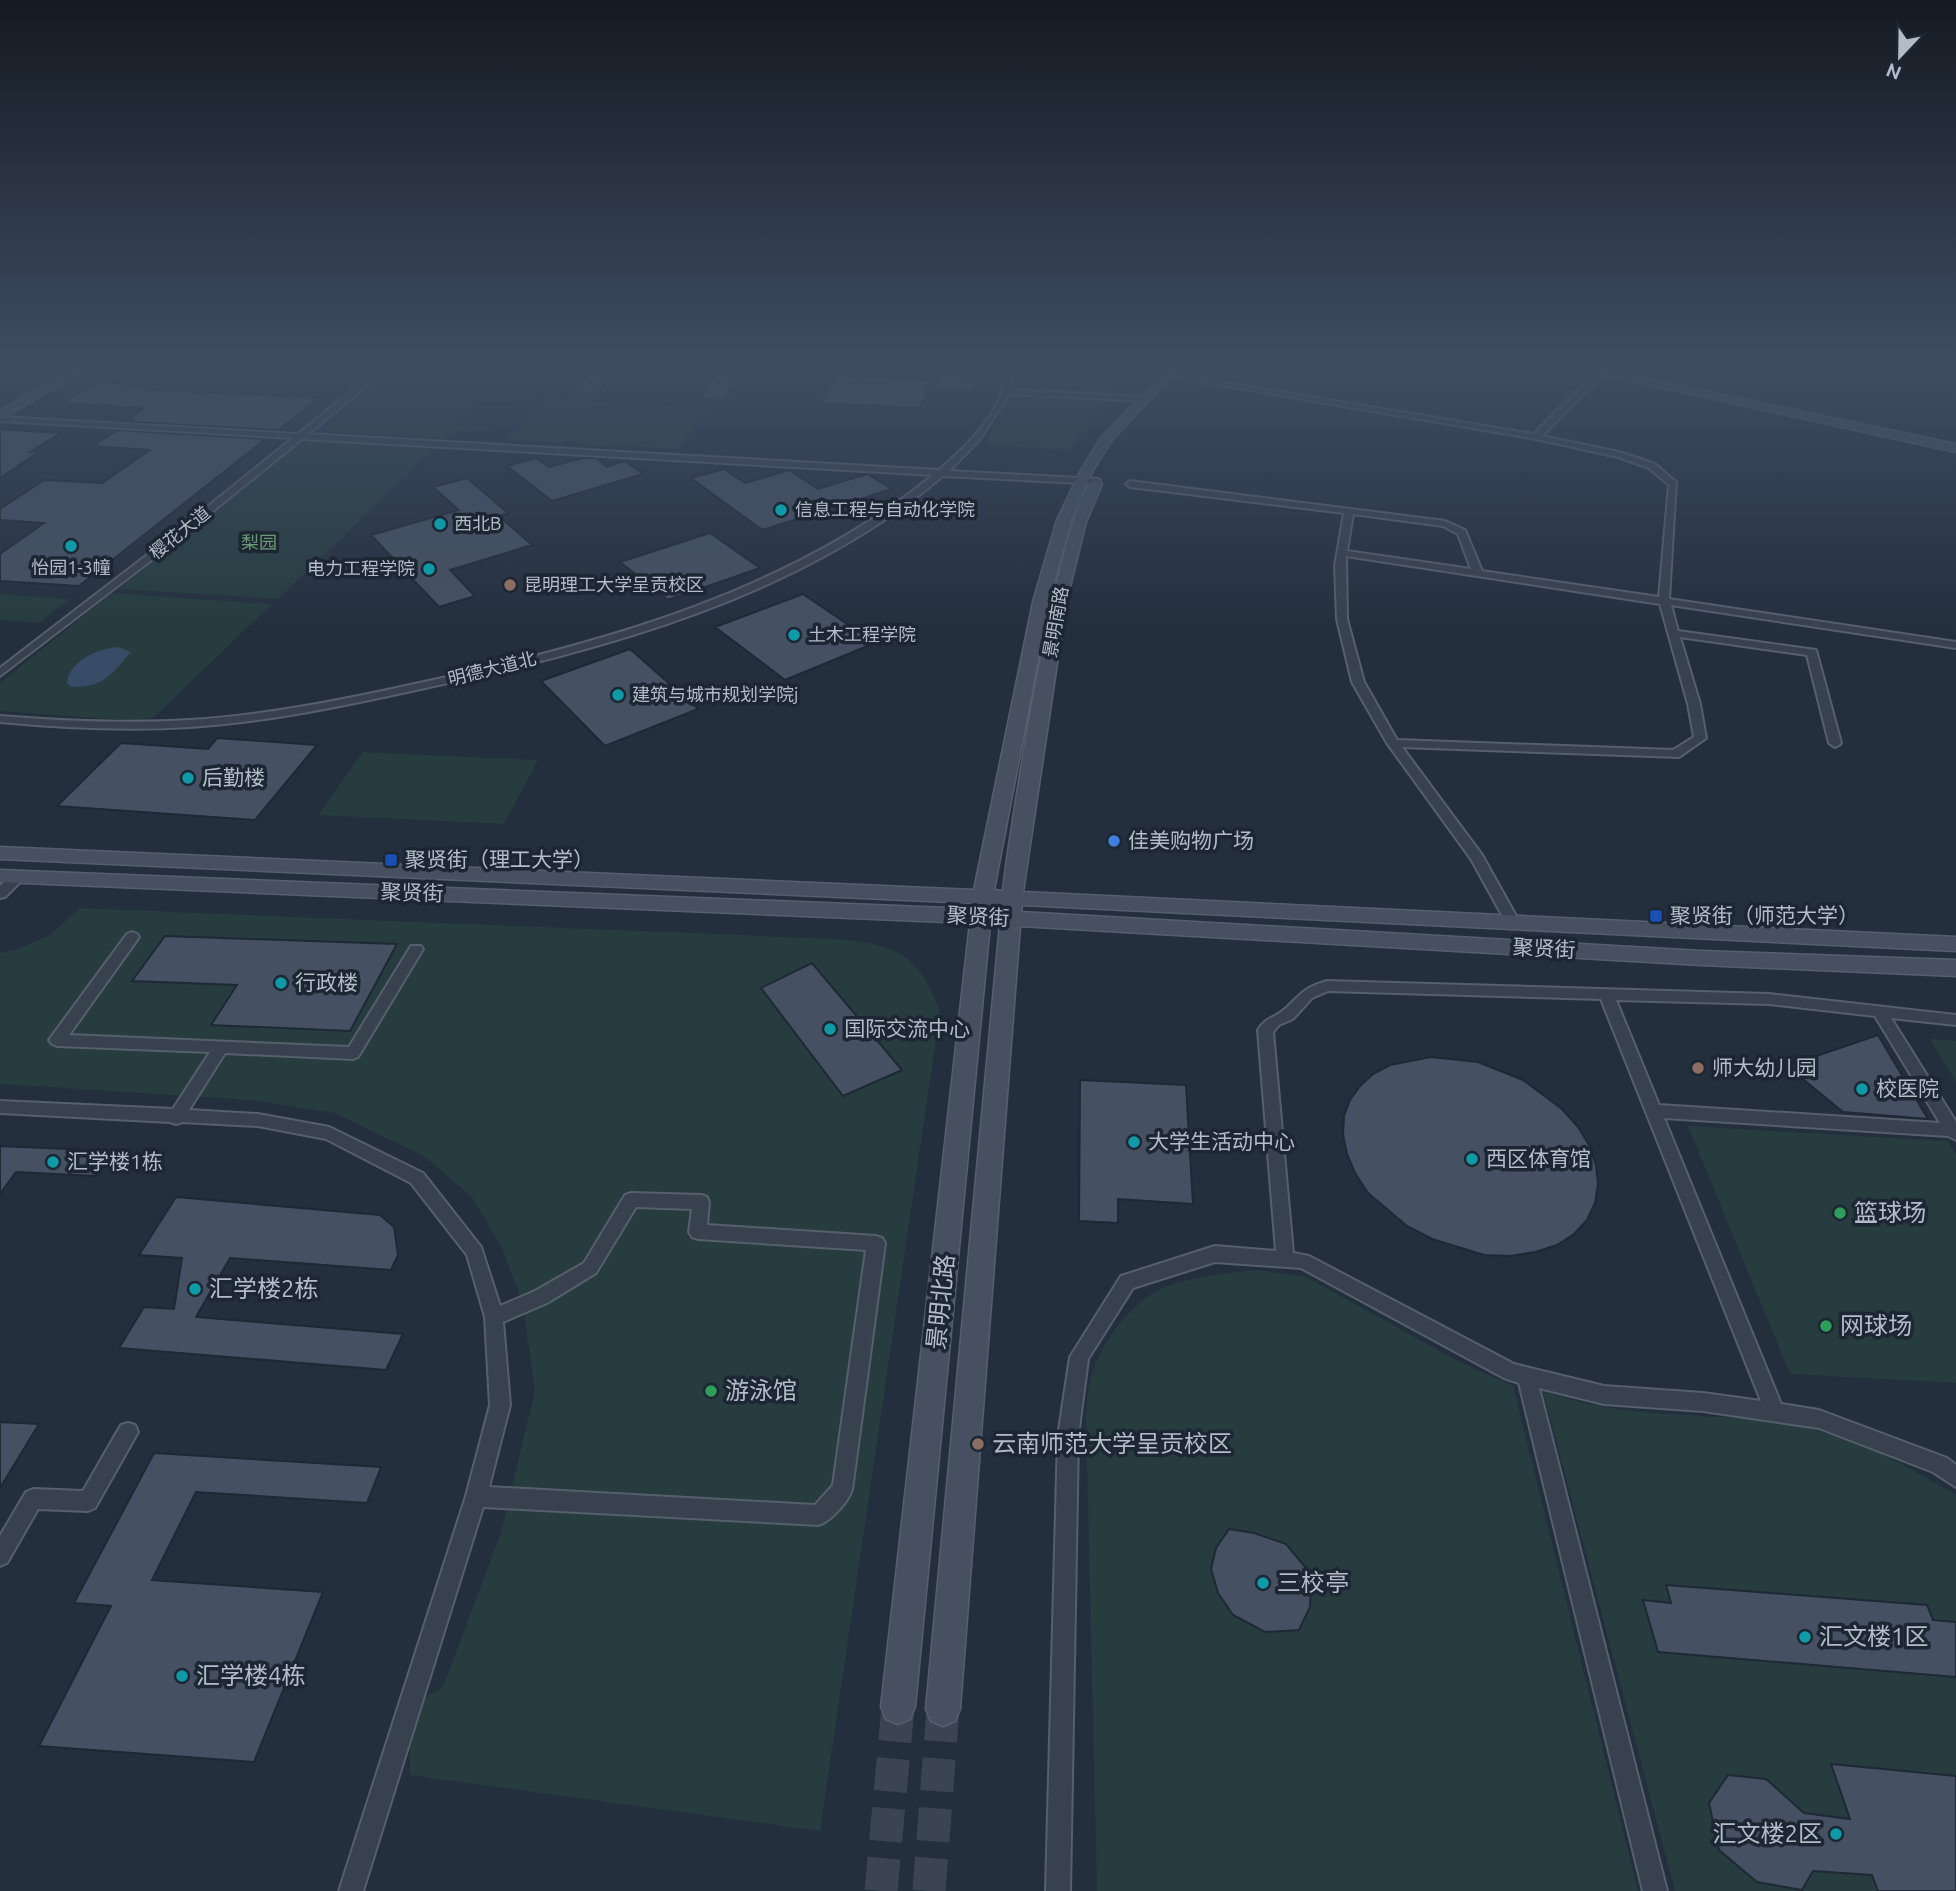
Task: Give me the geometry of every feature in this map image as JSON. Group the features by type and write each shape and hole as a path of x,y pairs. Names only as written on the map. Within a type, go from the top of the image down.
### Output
{"main road":[{"name":"景明南路","path":"1012,908 1058,603 1089,481 1101,451"},
{"name":"景明南路","path":"982,907 1047,577 1064,520 1112,451"},
{"name":"聚贤街","path":"0,853 982,907"},
{"name":"聚贤街","path":"8,876 1513,923 1956,944"},
{"name":"景明北路","path":"898,1707 982,907"},
{"name":"聚贤街","path":"1012,908 1687,957 1956,968"},
{"name":"景明北路","path":"943,1709 1012,908"}],"street":[{"name":"樱花大道","path":"0,673 282,451"},
{"path":"573,451 1089,481"},
{"name":"明德大道北","path":"0,719 116,727 221,721 413,688 527,661 620,635 760,583 875,524 944,472 964,451"},
{"path":"1393,743 1675,754 1700,738 1695,704 1664,600 1672,484 1652,466 1602,451"},
{"path":"1130,484 1445,524 1462,532 1478,574"},
{"path":"1349,511 1340,565 1342,618 1358,682 1393,743 1476,858 1513,923"},
{"path":"1343,553 1956,645"},
{"path":"1672,633 1812,652 1835,743"},
{"path":"0,894 8,876"},
{"path":"132,937 57,1040 353,1054 416,949"},
{"path":"1285,1259 1265,1030 1273,1021 1288,1015 1307,995 1326,986 1769,999 1956,1020"},
{"path":"1606,994 1775,1413"},
{"path":"1880,1012 1955,1132"},
{"path":"176,1118 221,1048"},
{"path":"0,1107 176,1118 258,1120 329,1133 417,1178 475,1252 495,1317 500,1405 477,1496 351,1891"},
{"path":"1654,1111 1955,1132"},
{"path":"477,1496 819,1515 842,1490 876,1243 698,1232 701,1202 631,1200 590,1268 541,1297 495,1317"},
{"path":"1058,1891 1068,1436 1079,1357 1127,1282 1215,1254 1303,1261 1511,1372 1604,1395 1703,1402 1819,1419 1940,1465 1956,1477"},
{"path":"1527,1376 1655,1891"},
{"path":"0,1556 33,1499 88,1501 128,1432"}],"green space":[{"name":"梨园","path":"288,451 431,451 278,599 119,589"},
{"path":"112,593 272,604 154,717 137,721 0,711 0,683"},
{"path":"0,594 70,599 39,623 0,620"},
{"path":"363,752 538,760 504,824 318,815"},
{"path":"80,908 834,939 888,948 913,964 923,976 940,1012 820,1831 410,1775 410,1706 443,1687 501,1533 535,1391 523,1304 502,1248 472,1197 425,1157 335,1113 250,1100 0,1084 0,953 18,949 50,935"},
{"path":"1930,1039 1956,1041 1956,1082"},
{"name":"篮球场","path":"1688,1126 1948,1141 1956,1155 1956,1383 1790,1374"},
{"path":"1259,1270 1306,1277 1456,1360 1513,1386 1638,1891 1097,1891 1086,1418 1090,1381 1099,1355 1114,1330 1133,1309 1155,1292 1191,1279"},
{"path":"1543,1391 1611,1408 1748,1419 1816,1430 1870,1449 1956,1495 1956,1891 1675,1891"}],"water":[{"path":"118,647 131,652 106,678 91,685 71,687 67,683 78,662 101,650"}],"building":[{"path":"0,451 39,452 0,478"},
{"path":"148,451 250,451 79,586 0,581 0,554 44,523 0,520 0,509 44,480 102,483"},
{"path":"536,458 549,467 583,458 596,458 607,467 625,461 643,474 552,501 507,466"},
{"name":"信息工程与自动化学院","path":"724,469 745,483 789,470 818,489 867,474 892,489 762,530 691,478"},
{"path":"467,478 508,513 499,516 532,545 450,570 475,596 439,607 371,535 459,510 433,487"},
{"path":"710,533 760,568 668,600 620,562"},
{"name":"土木工程学院","path":"803,594 875,643 785,680 715,627"},
{"name":"建筑与城市规划学院j","path":"630,649 698,709 605,746 541,681"},
{"name":"后勤楼","path":"217,738 317,745 255,820 57,806 121,743 208,749"},
{"name":"行政楼","path":"165,936 397,944 350,1031 211,1025 237,985 132,981"},
{"name":"国际交流中心","path":"812,963 902,1070 843,1096 761,988"},
{"name":"校医院","path":"1878,1035 1928,1119 1843,1112 1787,1066"},
{"name":"西区体育馆","path":"1431,1057 1478,1062 1523,1080 1562,1109 1578,1127 1589,1145 1596,1165 1598,1184 1595,1203 1587,1220 1574,1234 1557,1245 1535,1252 1511,1256 1484,1255 1432,1239 1407,1226 1368,1193 1355,1173 1343,1135 1344,1116 1350,1100 1373,1074 1390,1065"},
{"name":"大学生活动中心","path":"1080,1080 1186,1085 1193,1204 1118,1199 1118,1223 1079,1221"},
{"name":"汇学楼1栋","path":"0,1146 112,1151 96,1176 16,1172 0,1194"},
{"name":"汇学楼2栋","path":"176,1197 380,1215 394,1227 398,1255 391,1270 230,1258 196,1317 403,1334 386,1370 119,1348 144,1307 174,1309 182,1258 139,1255"},
{"path":"0,1422 39,1424 0,1488"},
{"name":"汇学楼4栋","path":"154,1453 381,1467 367,1503 196,1492 152,1580 323,1592 254,1762 39,1746 111,1606 74,1603"},
{"name":"三校亭","path":"1229,1529 1254,1533 1286,1544 1311,1574 1310,1607 1299,1630 1265,1632 1233,1615 1218,1593 1211,1569 1216,1548"},
{"name":"汇文楼1区","path":"1666,1585 1927,1605 1933,1620 1956,1622 1956,1677 1658,1652 1643,1600 1671,1603"},
{"name":"汇文楼2区","path":"1831,1764 1956,1776 1956,1891 1878,1891 1872,1875 1813,1871 1802,1890 1757,1882 1719,1850 1709,1803 1728,1775 1766,1779 1804,1813 1850,1819"}],"tunnel":[{"path":"881,1891 898,1707"},
{"path":"929,1891 943,1709"}],"place":[{"name":"信息工程与自动化学院","path":"781,510"},
{"name":"西北B","path":"440,524"},
{"name":"怡园1-3幢","path":"71,546"},
{"name":"电力工程学院","path":"429,569"},
{"name":"昆明理工大学呈贡校区","path":"510,585"},
{"name":"土木工程学院","path":"794,635"},
{"name":"建筑与城市规划学院j","path":"618,695"},
{"name":"后勤楼","path":"188,778"},
{"name":"佳美购物广场","path":"1114,841"},
{"name":"聚贤街（理工大学）","path":"391,860"},
{"name":"聚贤街（师范大学）","path":"1656,916"},
{"name":"行政楼","path":"281,983"},
{"name":"国际交流中心","path":"830,1029"},
{"name":"师大幼儿园","path":"1698,1068"},
{"name":"校医院","path":"1862,1089"},
{"name":"大学生活动中心","path":"1134,1142"},
{"name":"西区体育馆","path":"1472,1159"},
{"name":"汇学楼1栋","path":"53,1162"},
{"name":"篮球场","path":"1840,1213"},
{"name":"汇学楼2栋","path":"195,1289"},
{"name":"网球场","path":"1826,1326"},
{"name":"游泳馆","path":"711,1391"},
{"name":"云南师范大学呈贡校区","path":"978,1444"},
{"name":"三校亭","path":"1263,1583"},
{"name":"汇文楼1区","path":"1805,1637"},
{"name":"汇学楼4栋","path":"182,1676"},
{"name":"汇文楼2区","path":"1836,1834"}]}
